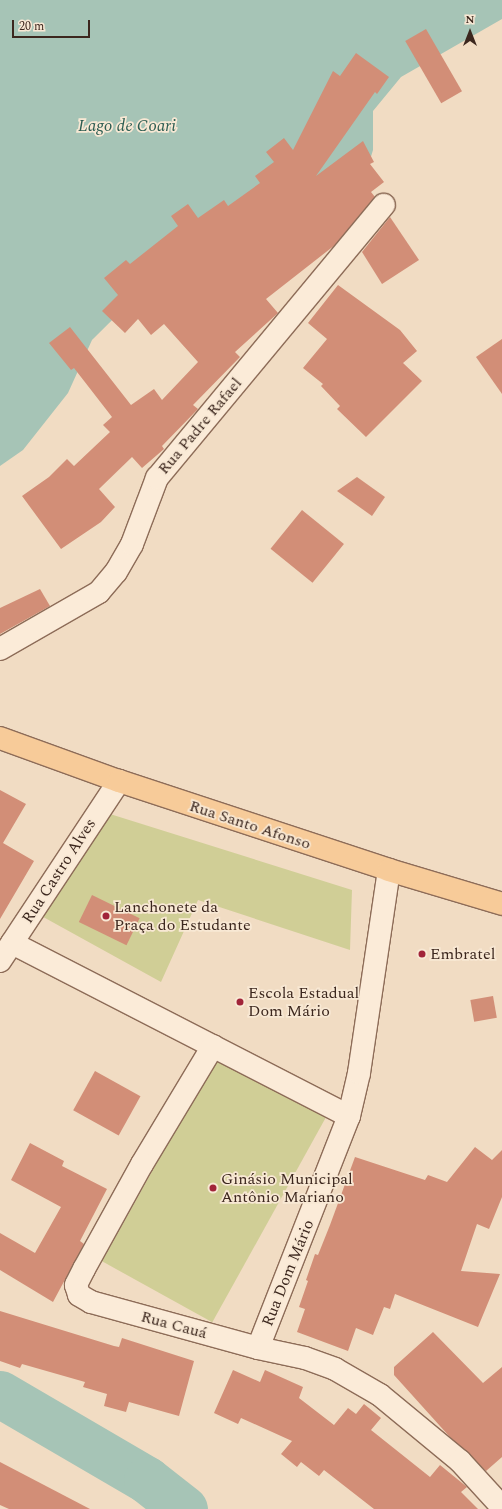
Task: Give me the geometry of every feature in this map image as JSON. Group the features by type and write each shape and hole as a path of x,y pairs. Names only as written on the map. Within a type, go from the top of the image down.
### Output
{"main road":[{"name":"Rua Santo Afonso","path":"0,738 119,781 389,870 502,904"}],"street":[{"name":"Rua Padre Rafael","path":"0,649 99,592 116,572 132,544 157,478 384,205"},
{"name":"Rua Castro Alves","path":"0,961 119,781"},
{"name":"Rua Dom Mário","path":"258,1348 349,1116 359,1073 389,870"},
{"path":"12,943 349,1116"},
{"name":"Rua Cauá","path":"213,1046 142,1164 76,1285 79,1295 91,1302 258,1348 305,1358 335,1369 380,1395 460,1462 502,1507"}],"shaded area":[{"path":"110,814 352,890 350,950 198,900 161,982 36,913"},
{"name":"Ginásio Municipal Antônio Mariano","path":"217,1054 327,1115 212,1322 102,1261"}],"water":[{"name":"Lago de Coari","path":"0,0 502,0 502,19 401,77 373,111 373,150 362,186 214,219 92,340 68,393 23,450 0,466"}],"building":[{"path":"426,29 462,91 441,103 405,41"},
{"path":"356,53 389,77 377,94 375,92 316,176 363,141 374,162 370,164 384,182 371,192 375,197 335,245 266,299 278,313 235,352 240,357 193,405 198,409 162,446 164,449 142,468 132,457 99,489 115,507 101,522 61,549 22,496 49,477 67,459 74,466 110,432 103,425 112,417 74,368 71,370 49,343 70,327 131,405 154,389 162,400 198,362 164,324 151,335 138,319 125,333 102,311 118,295 104,278 126,260 130,264 178,226 171,216 188,204 198,218 224,200 228,206 260,183 255,176 274,162 266,152 284,138 293,150 333,71 340,76"},
{"path":"390,217 419,260 382,284 362,252"},
{"path":"338,285 400,330 417,351 403,363 422,381 366,437 337,409 340,406 321,386 323,384 303,368 327,339 308,323"},
{"path":"502,339 502,394 476,357"},
{"path":"357,477 385,497 372,516 337,491"},
{"path":"302,510 344,544 312,583 271,549"},
{"path":"40,589 50,606 0,634 0,608"},
{"path":"0,790 26,804 3,843 34,861 0,919"},
{"path":"92,895 140,918 126,945 79,922"},
{"path":"493,996 497,1018 474,1022 470,1000"},
{"path":"95,1071 140,1096 119,1136 73,1110"},
{"path":"30,1143 64,1161 62,1166 107,1189 80,1241 84,1244 53,1302 0,1270 0,1233 35,1253 61,1207 11,1180"},
{"path":"475,1147 492,1160 502,1150 502,1197 489,1229 477,1224 461,1271 500,1274 478,1327 395,1294 390,1309 384,1307 373,1335 356,1328 348,1351 297,1332 305,1309 299,1307 308,1281 306,1280 315,1254 318,1255 330,1225 355,1157 425,1180 428,1175 447,1182"},
{"path":"0,1311 114,1346 119,1347 122,1338 194,1361 179,1416 129,1402 126,1412 104,1406 107,1394 83,1387 85,1382 22,1364 20,1368 0,1361"},
{"path":"433,1332 483,1383 502,1367 502,1457 486,1471 449,1436 394,1375 394,1367"},
{"path":"233,1370 260,1382 265,1370 303,1387 299,1398 334,1425 348,1408 356,1414 364,1404 381,1418 371,1430 430,1477 440,1465 467,1487 461,1492 478,1509 374,1509 324,1470 319,1476 301,1462 297,1467 281,1454 292,1441 241,1418 238,1424 214,1413"},
{"path":"0,1462 90,1509 9,1509 0,1505"}],"waterway":[{"path":"0,1394 147,1480 184,1509"}],"place":[{"name":"Lanchonete da Praça do Estudante","path":"106,916"},
{"name":"Embratel","path":"422,954"},
{"name":"Escola Estadual Dom Mário","path":"240,1002"},
{"name":"Ginásio Municipal Antônio Mariano","path":"213,1188"}]}
